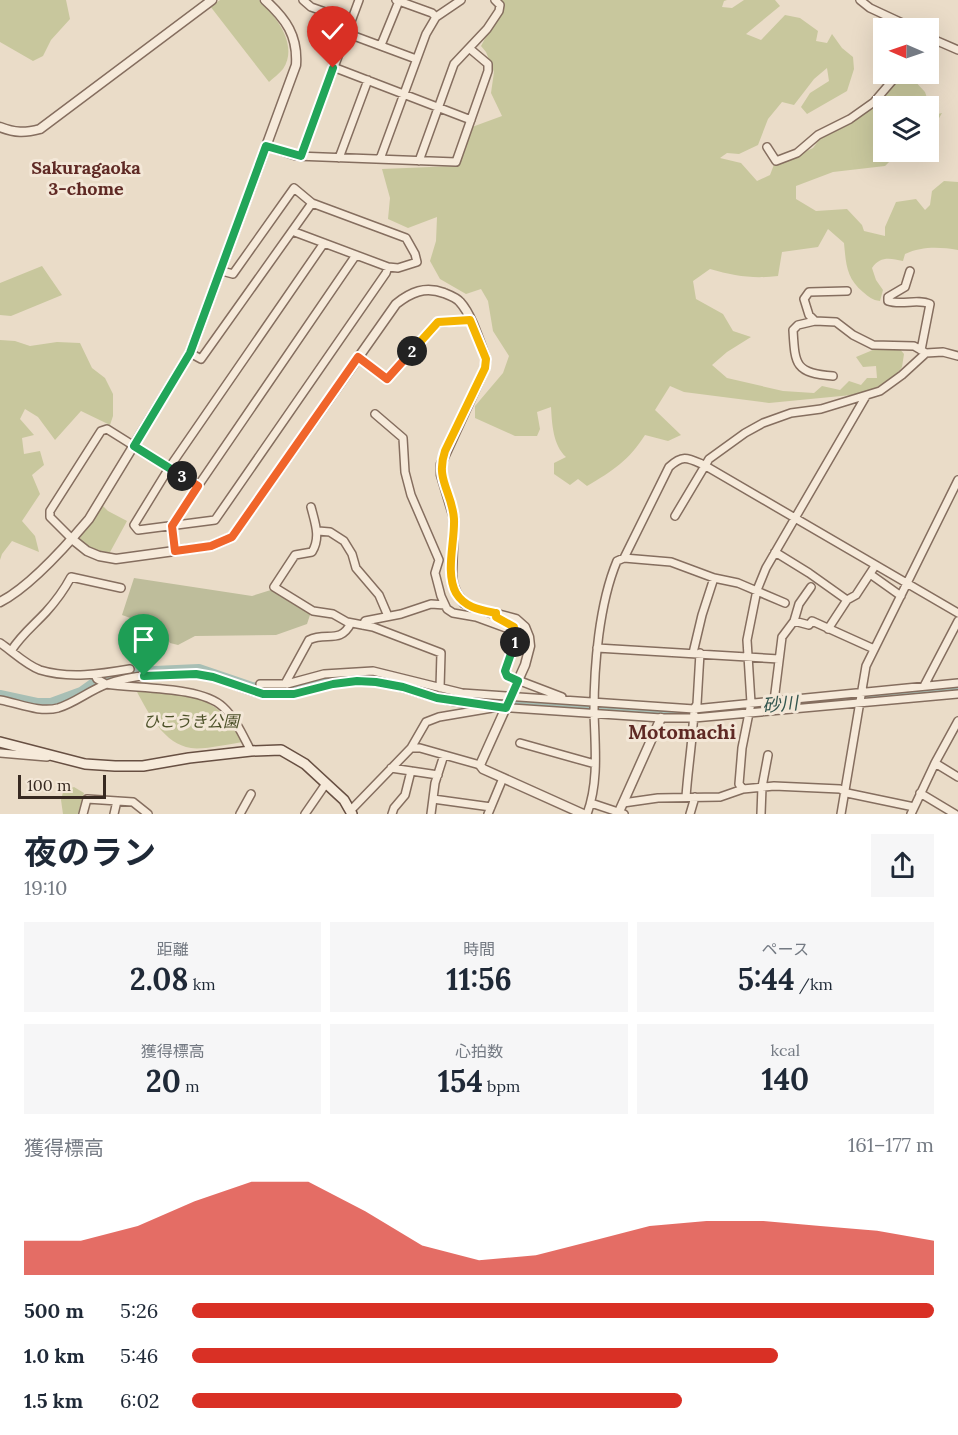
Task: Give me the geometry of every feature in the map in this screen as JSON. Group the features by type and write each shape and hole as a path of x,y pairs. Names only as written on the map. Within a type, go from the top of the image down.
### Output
{"main road":[{"path":"0,742 85,764 143,766 251,751 281,750 305,764 325,785 344,800 351,812"}],"street":[{"path":"0,127 13,132 27,133 40,129 212,0"},
{"path":"0,602 22,588 89,519 190,353 296,65 297,48 291,30 265,0"},
{"path":"303,0 312,6 351,21"},
{"path":"301,156 359,0"},
{"path":"380,159 426,34 436,17 461,0"},
{"path":"419,161 454,64 487,29 499,11 500,5 495,0"},
{"path":"860,0 870,8 892,18"},
{"path":"381,45 397,1 432,13 436,17"},
{"path":"346,33 416,58"},
{"path":"939,43 958,50"},
{"path":"266,146 301,156 456,162 488,71 488,64 469,48"},
{"path":"333,68 471,120"},
{"path":"339,158 368,80"},
{"path":"767,147 776,161 797,153 818,135 850,119 874,102 889,84"},
{"path":"222,271 233,274 294,188 312,202 406,238 417,262 398,268 388,267 292,231"},
{"path":"190,353 201,358 312,202"},
{"path":"324,243 169,468 134,525 138,530 215,520 388,267"},
{"path":"175,551 172,526 356,255"},
{"path":"675,516 704,465 727,444 763,423 791,413 821,410 880,391 902,375 923,351 930,304 924,302 895,304 888,301 888,297 905,287 910,272"},
{"path":"198,486 107,429 101,431 50,511 50,517 87,551 116,559 211,546 232,537 396,304 409,294 424,290 435,290 460,302 486,359 485,368 441,464 441,475 454,518 453,584 464,603 474,608 516,619 525,627 529,637 529,655 511,696 502,707 480,765"},
{"path":"815,321 809,315 804,299 809,292 847,291"},
{"path":"358,357 387,379 438,322 470,320"},
{"path":"833,376 812,374 799,365 794,358 793,330 798,325 815,321 836,322 853,335 873,345 914,346 923,351 943,352 958,356"},
{"path":"743,789 739,784 742,748 751,703 747,640 757,590 775,552 866,396"},
{"path":"375,414 403,438 405,472 411,495 439,560 435,573 445,604 453,613 476,617 514,631"},
{"path":"624,558 669,467 676,460 686,458 704,465 958,613"},
{"path":"841,814 866,666 958,480"},
{"path":"311,507 318,531 312,552 295,555 274,587 313,611 333,614 441,653 440,688"},
{"path":"318,531 330,532 344,541 352,554 356,568 379,595 388,616"},
{"path":"775,552 847,600"},
{"path":"411,748 420,748 480,765 483,769 585,814 591,803 595,764 594,702 597,648 612,574 617,561 624,558 671,562 714,578 738,583 785,603"},
{"path":"828,629 847,600 856,596 875,566"},
{"path":"870,574 901,596"},
{"path":"11,651 19,639 46,613 71,577 121,588"},
{"path":"686,797 689,761 693,750 694,709 697,704 697,653 714,578"},
{"path":"774,701 782,637 794,621 799,604 811,588"},
{"path":"363,625 365,621 401,614 431,604 445,604"},
{"path":"496,613 496,617 514,627 516,638 505,671 507,676 562,697 562,700"},
{"path":"794,621 809,625 812,621 874,649"},
{"path":"924,686 958,621"},
{"path":"287,684 309,640 314,637 335,637 342,634 347,631 351,622"},
{"path":"0,643 38,669 57,673 96,677 130,669"},
{"path":"597,648 779,659"},
{"path":"260,684 287,684 324,674 373,671 462,693 694,709 958,683"},
{"path":"0,700 28,707 58,708 106,684 144,676 196,674 213,677 263,694 286,694 333,684 366,682 403,687 437,698 502,707 661,718 694,718 958,694"},
{"path":"96,677 106,684 209,697 224,708 235,722 251,751"},
{"path":"351,812 411,748 426,722 439,717 502,707"},
{"path":"591,803 620,814 661,718"},
{"path":"623,803 658,798 720,797 743,789 774,786 845,790 847,793 912,811 958,721"},
{"path":"520,742 595,764"},
{"path":"0,753 53,757"},
{"path":"431,814 444,755"},
{"path":"761,814 762,787 768,755"},
{"path":"935,763 958,777"},
{"path":"391,768 438,775"},
{"path":"393,814 394,808 405,795 411,771"},
{"path":"433,799 489,811 503,778"},
{"path":"305,814 325,785"},
{"path":"921,793 955,814"},
{"path":"240,814 251,794"},
{"path":"690,814 695,797"},
{"path":"83,814 87,799 133,802 148,814"},
{"path":"114,814 117,801"}],"green space":[{"path":"0,0 66,0 70,19 51,40 43,56 33,61 0,42"},
{"path":"220,0 259,0 278,23 287,41 287,60 283,69 269,82 210,6"},
{"path":"502,0 727,0 724,1 722,7 732,8 744,0 775,0 780,6 746,34 761,40 785,15 800,18 818,31 816,41 827,43 832,34 842,48 853,57 854,69 847,91 807,114 801,107 810,93 829,81 827,68 814,79 794,105 782,102 768,119 758,145 739,154 727,153 720,158 741,163 757,181 770,175 775,162 813,148 824,133 850,121 873,100 873,162 889,162 885,166 833,172 796,186 796,199 816,211 847,209 862,225 864,231 885,236 885,227 896,202 916,199 925,210 930,205 932,191 944,181 958,182 958,250 924,248 905,254 903,261 890,259 878,261 872,268 883,290 880,301 869,297 857,287 848,270 844,243 828,229 818,247 782,252 778,276 744,276 710,269 693,281 696,299 723,314 733,331 751,337 727,352 712,365 727,378 783,391 814,393 822,386 840,390 849,381 861,385 867,378 877,378 876,366 863,367 856,357 880,347 899,348 904,354 902,367 892,380 862,394 769,403 684,392 670,386 655,410 681,435 668,441 645,435 620,464 587,486 578,479 570,485 554,474 554,463 566,457 558,447 551,407 537,412 540,429 537,436 515,436 475,418 475,406 503,373 509,356 493,331 488,301 481,289 466,294 440,279 430,261 436,241 437,217 408,228 388,219 390,198 382,169 455,166 472,127 502,116 491,93 494,72 481,46 504,3"},
{"path":"890,84 918,84 926,96 877,96"},
{"path":"42,266 62,295 11,316 0,315 0,283"},
{"path":"0,340 15,341 30,346 57,342 80,343 92,368 105,378 113,394 113,416 110,425 81,411 55,440 38,417 25,409 20,419 34,435 22,438 24,454 40,451 44,465 32,475 40,494 22,521 35,536 39,552 12,541 0,560"},
{"path":"102,505 108,511 127,521 109,554 91,550 77,540"},
{"path":"134,578 252,596 274,589 311,612 307,624 276,635 195,636 178,645 170,643 158,628 122,615"},
{"name":"ひこうき公園","path":"137,692 173,693 208,703 227,718 243,742 202,748 181,745 158,727"},
{"path":"74,787 84,793 78,814 63,814 61,800 63,792"}],"waterway":[{"path":"0,695 37,703 51,703 81,692 95,682 132,672 199,669 252,687 282,689 301,687 321,679 350,675 375,676 461,696 494,701 702,711"},
{"name":"砂川","path":"801,702 958,687"}],"district":[{"name":"Sakuragaoka 3-chome","path":"86,177"},
{"name":"Motomachi","path":"682,731"}],"route":[{"path":"144,676 196,674 213,677 263,694 294,694 333,684 357,681 376,682 466,704 506,708 518,681 507,676 505,671 516,638 514,627 496,617 496,613 464,603 453,584 454,518 452,505 441,475 441,464 485,368 486,359 470,320 438,322 387,379 358,357 242,525 232,537 221,543 175,551 172,526 198,486 134,446 190,353 266,146 301,156 333,68"}]}
